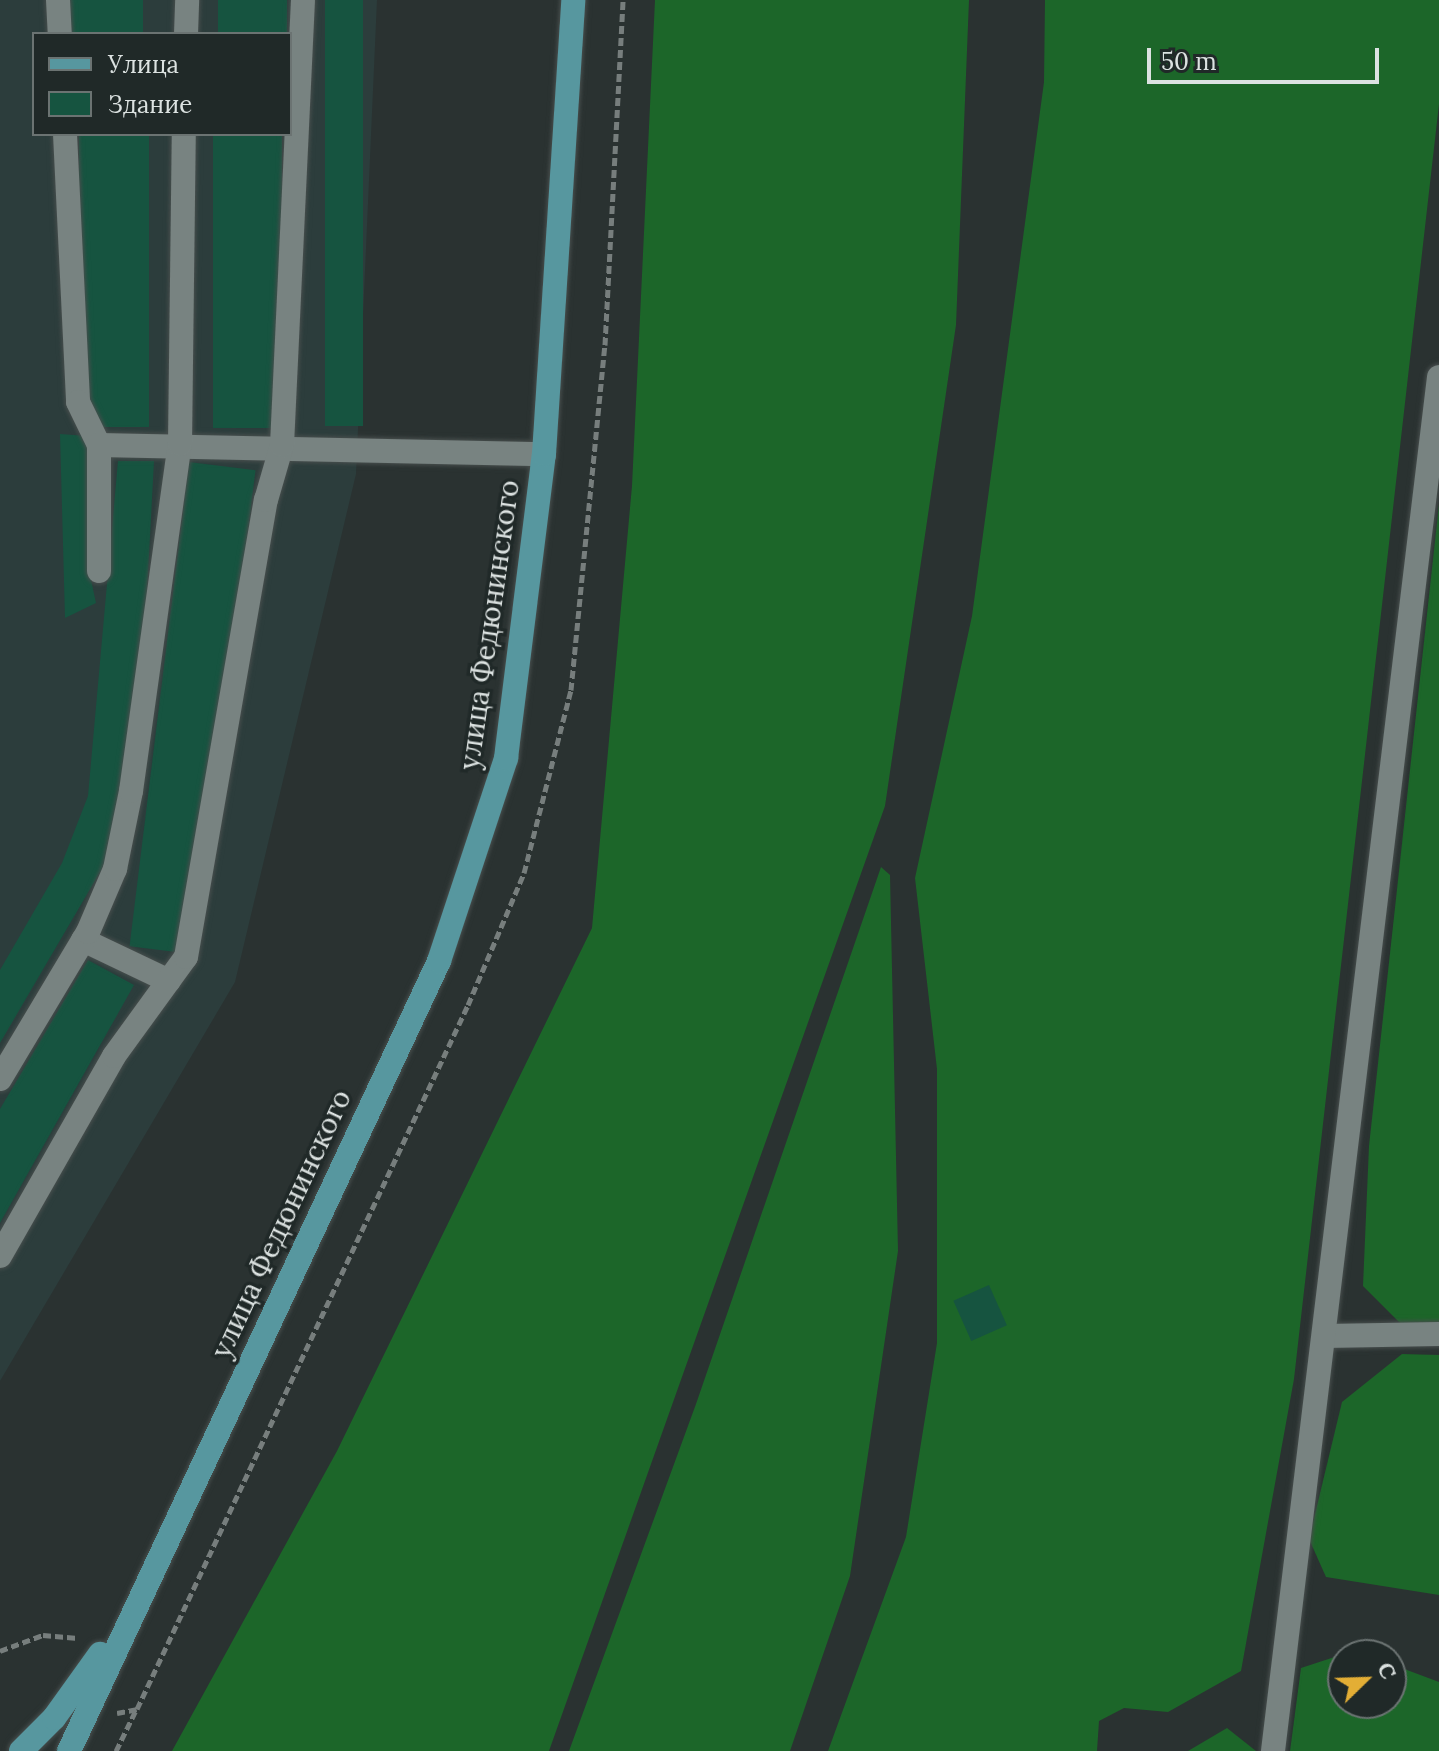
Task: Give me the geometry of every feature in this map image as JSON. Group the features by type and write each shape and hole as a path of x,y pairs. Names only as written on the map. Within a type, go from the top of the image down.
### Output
{"main road":[{"name":"улица Федюнинского","path":"69,1751 129,1613 440,956 506,758 544,454 573,0"},
{"name":"улица Федюнинского","path":"21,1751 54,1718 129,1613"}],"lane":[{"path":"58,0 60,32"},
{"path":"186,32 187,0"},
{"path":"0,1256 114,1056 186,957 266,500 282,445 303,0"},
{"path":"65,136 78,402 99,445 99,571"},
{"path":"0,1079 83,940 115,869 131,791 180,444 184,136"},
{"path":"1273,1751 1439,377"},
{"path":"99,445 282,445 544,454"},
{"path":"83,940 169,981"},
{"path":"1325,1336 1439,1334"}],"path":[{"path":"0,1651 43,1635 72,1636 105,1647"},
{"path":"116,1751 137,1709"}],"shaded area":[{"path":"0,0 377,0 356,474 235,982 0,1381"}],"green space":[{"path":"655,0 969,0 956,325 885,806 549,1751 172,1751 337,1451 592,928 632,486"},
{"path":"1045,0 1439,0 1439,104 1294,1379 1241,1671 1168,1712 1124,1708 1099,1721 1097,1751 828,1751 906,1537 937,1343 937,1069 915,878 972,616 1044,82"},
{"path":"1439,504 1439,1331 1408,1331 1363,1286 1369,1146"},
{"path":"881,867 890,875 898,1251 850,1576 790,1751 569,1751 696,1404"},
{"path":"1402,1354 1439,1355 1439,1595 1326,1577 1309,1539 1342,1402"},
{"path":"1327,1659 1327,1719 1407,1719 1407,1670 1439,1682 1439,1751 1290,1751 1301,1668"},
{"path":"1227,1728 1256,1751 1188,1751"}],"building":[{"path":"69,0 143,0 143,32 69,32"},
{"path":"218,0 287,0 287,32 218,32"},
{"path":"325,0 363,0 363,426 325,426"},
{"path":"79,136 149,136 149,427 79,427"},
{"path":"213,136 282,136 282,428 213,428"},
{"path":"60,434 87,436 87,561 96,603 65,618"},
{"path":"118,461 154,461 146,612 110,855 0,1043 0,970 62,863 88,796"},
{"path":"189,462 256,470 196,955 130,946"},
{"path":"88,960 134,985 0,1223 0,1109"},
{"path":"989,1285 1007,1325 971,1341 953,1301"}]}
